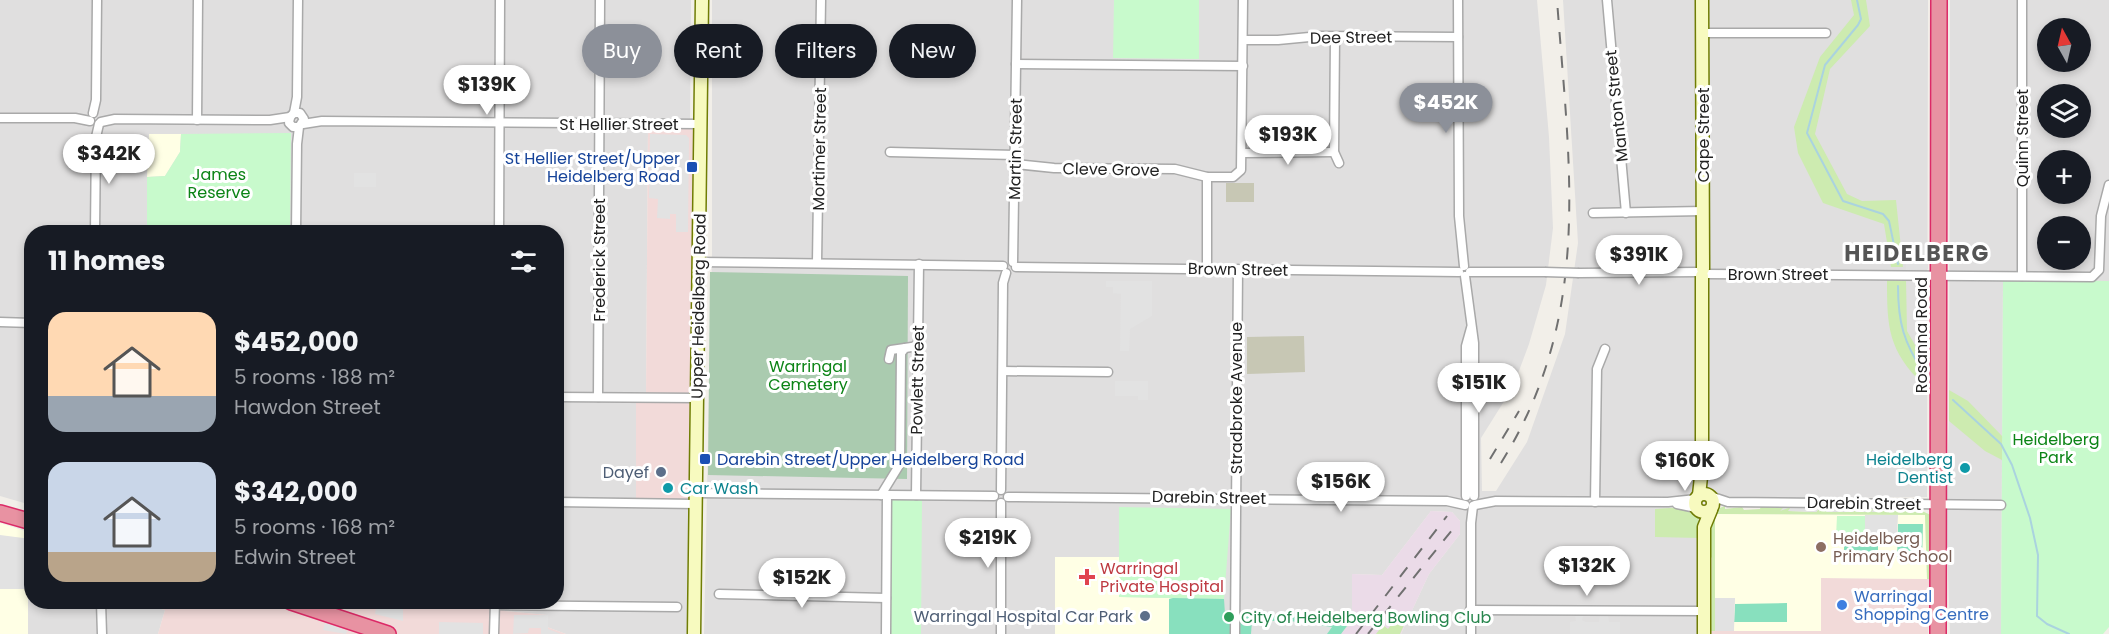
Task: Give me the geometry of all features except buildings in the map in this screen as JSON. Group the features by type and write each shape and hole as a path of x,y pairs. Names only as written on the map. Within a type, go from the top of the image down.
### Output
{"highway":[{"name":"Rosanna Road","path":"1938,634 1939,0"},
{"path":"0,513 24,520"},
{"path":"312,609 388,634"}],"main road":[{"name":"Upper Heidelberg Road","path":"696,634 702,0"},
{"name":"Cape Street","path":"1702,0 1704,634"}],"street":[{"path":"95,225 97,0"},
{"path":"197,120 198,0"},
{"path":"296,225 298,0"},
{"path":"499,225 500,0"},
{"name":"Frederick Street","path":"598,397 600,0"},
{"name":"Mortimer Street","path":"817,262 821,0"},
{"name":"Martin Street","path":"1015,264 1017,0"},
{"path":"1243,0 1243,153 1334,152"},
{"path":"1458,0 1459,216 1474,343 1470,501 1470,634"},
{"name":"Manton Street","path":"1607,0 1626,213"},
{"name":"Quinn Street","path":"2022,0 2022,276"},
{"path":"1702,33 1826,33"},
{"path":"1335,37 1334,152 1339,163"},
{"name":"Dee Street","path":"1243,40 1458,37"},
{"path":"1016,64 1243,66"},
{"name":"St Hellier Street","path":"0,118 700,124"},
{"name":"Cleve Grove","path":"890,152 1015,160 1054,168 1175,169 1207,177 1238,175 1243,153"},
{"path":"1207,177 1207,269"},
{"name":"Brown Street","path":"1015,264 1207,269 2092,277 2099,270 2101,216 2109,185"},
{"path":"1593,213 1703,211"},
{"path":"699,262 721,260 919,264 1004,269 1014,273 1015,264"},
{"name":"Powlett Street","path":"916,495 919,264"},
{"path":"998,493 1004,269"},
{"name":"Stradbroke Avenue","path":"1235,634 1238,269"},
{"path":"0,322 24,323"},
{"path":"884,346 905,348 918,346"},
{"path":"889,359 889,352 895,348"},
{"path":"886,634 884,495 900,464 901,353 905,348"},
{"path":"1595,502 1597,369 1605,349"},
{"path":"1003,371 1108,372"},
{"path":"564,397 698,398"},
{"path":"564,502 998,493 1005,491 1001,634"},
{"name":"Darebin Street","path":"1005,500 1236,498 2001,505"},
{"path":"719,594 886,598"},
{"path":"564,605 677,607"},
{"path":"101,609 102,634"},
{"path":"494,634 495,609"},
{"path":"1470,610 1703,611"}],"shaded area":[{"path":"0,0 691,0 691,24 674,24 674,78 690,78 690,124 648,124 646,397 689,504 689,634 566,634 547,627 546,615 502,609 564,609 564,225 24,225 24,503 0,496"},
{"path":"712,0 1537,0 1549,137 1553,228 1546,285 1529,344 1513,387 1481,438 1482,491 1496,491 1527,442 1565,334 1578,243 1563,0 1928,0 1927,497 1765,499 1717,496 1703,490 1690,506 1700,519 1697,634 1401,634 1429,574 1460,534 1460,521 1452,512 1431,511 1382,575 1352,574 1352,622 1341,634 704,634 712,253 712,78 763,78 763,24 712,24"},
{"path":"1950,0 2109,0 2109,281 2003,280 2001,634 1950,634 1946,514 1949,421"},
{"path":"648,124 700,124 696,504 636,503 636,397 646,397"},
{"path":"149,134 181,134 180,152 165,176 147,177"},
{"path":"650,134 686,135 689,138 688,232 676,232 676,214 670,214 670,219 657,218 658,199 649,198"},
{"path":"354,173 376,173 376,187 354,187"},
{"path":"1226,183 1254,183 1254,202 1226,202"},
{"path":"1928,248 1928,269 1906,270 1906,249"},
{"path":"1106,281 1152,281 1152,316 1130,329 1129,351 1120,351 1121,294 1113,293 1113,287 1106,287"},
{"path":"1304,336 1305,372 1247,374 1247,337"},
{"path":"1115,381 1148,381 1148,400 1138,400 1138,396 1115,396"},
{"path":"1785,506 1822,506 1816,512 1788,511 1791,507 1780,511"},
{"path":"1822,506 1882,507 1876,512 1871,512 1875,508 1872,507 1868,512 1856,512 1860,507 1853,512 1826,512 1829,508 1827,507 1819,512"},
{"path":"1431,511 1452,512 1460,521 1460,534 1429,574 1401,634 1341,634 1352,622 1352,574 1382,575"},
{"name":"Heidelberg Primary School","path":"1715,514 1925,515 1927,579 1821,578 1821,631 1715,631"},
{"path":"1865,515 1898,515 1897,537 1865,536"},
{"path":"0,523 24,531 24,609 28,609 28,634 0,634"},
{"path":"0,525 24,533 24,609 165,610 158,634 0,634"},
{"path":"0,535 24,538 24,589 0,589"},
{"name":"Warringal Private Hospital","path":"1055,557 1120,557 1120,597 1173,598 1169,599 1169,634 1055,634"},
{"name":"Warringal Shopping Centre","path":"1821,578 1931,579 1928,634 1711,634 1711,631 1821,631"},
{"path":"1715,598 1735,598 1734,631 1715,631"},
{"path":"161,609 502,609 547,615 547,627 566,634 158,634 165,610"},
{"path":"376,609 403,609 403,621 375,614"},
{"path":"514,615 548,615 548,629 561,634 541,634 541,628 529,628 528,633 513,634"},
{"path":"1575,615 1584,615 1582,620 1586,622 1599,622 1600,615 1608,615 1609,622 1620,622 1620,634 1570,634 1570,622 1576,621"},
{"path":"1252,621 1290,621 1332,627 1327,634 1251,634"},
{"path":"325,622 347,631 346,634 323,630"},
{"path":"439,622 483,623 483,634 439,634"}],"green space":[{"path":"1114,0 1199,0 1199,59 1113,58"},
{"path":"1851,0 1866,0 1870,26 1830,69 1815,134 1847,194 1862,201 1896,200 1903,267 1891,267 1884,224 1823,203 1798,153 1794,127 1820,57 1854,15"},
{"name":"James Reserve","path":"291,133 290,225 147,225 147,177 165,176 180,152 181,134"},
{"name":"Warringal Cemetery","path":"710,272 908,276 907,479 708,475"},
{"path":"1906,279 1907,331 1923,359 1924,385 1912,373 1896,349 1889,325 1887,280"},
{"name":"Heidelberg Park","path":"2003,280 2109,281 2109,627 2103,634 2001,634"},
{"path":"1949,390 1968,401 2003,437 2002,460 1985,451 1949,421"},
{"path":"892,499 922,500 921,634 890,634"},
{"path":"1725,506 1725,509 1742,507 1744,510 1760,509 1761,506 1791,507 1789,511 1816,512 1822,506 1819,511 1827,507 1829,508 1827,512 1848,511 1860,507 1857,512 1868,512 1872,507 1875,508 1872,512 1882,507 1883,510 1912,511 1915,508 1931,515 1931,579 1927,579 1925,515 1715,514 1715,631 1711,631 1712,558 1707,553 1708,527 1714,510"},
{"path":"1119,507 1231,509 1224,599 1119,597"},
{"path":"1685,507 1698,513 1700,538 1655,537 1655,509"},
{"path":"1837,516 1865,516 1865,537 1836,537"},
{"path":"1898,524 1923,524 1922,562 1897,561"},
{"path":"1844,541 1878,541 1878,556 1844,556"},
{"name":"City of Heidelberg Bowling Club","path":"1169,599 1224,599 1225,614 1352,619 1341,634 1169,634"},
{"path":"1787,603 1787,622 1734,622 1735,604"},
{"path":"1401,612 1409,614 1400,634 1376,634 1383,625 1388,629"}],"waterway":[{"path":"1857,0 1861,19 1825,65 1807,133 1843,201 1883,214 1889,221 1898,264"},
{"path":"1898,286 1903,332 1924,374"},
{"path":"1953,400 2001,444 2012,465 2030,518 2038,555 2037,616 2047,624 2069,634"}],"railway":[{"path":"1501,463 1531,407 1551,351 1563,295 1568,238 1569,180 1557,0"},
{"path":"1490,459 1519,411"},
{"path":"1356,634 1447,516"},
{"path":"1368,634 1457,524"}],"place":[{"name":"St Hellier Street/Upper Heidelberg Road","path":"692,167"},
{"name":"Darebin Street/Upper Heidelberg Road","path":"705,459"},
{"name":"Heidelberg Dentist","path":"1965,468"},
{"name":"Dayef","path":"661,472"},
{"name":"Car Wash","path":"668,488"},
{"name":"Heidelberg Primary School","path":"1821,547"},
{"name":"Warringal Private Hospital","path":"1087,577"},
{"name":"Warringal Shopping Centre","path":"1842,605"},
{"name":"Warringal Hospital Car Park","path":"1145,616"},
{"name":"City of Heidelberg Bowling Club","path":"1229,617"}],"district":[{"name":"HEIDELBERG","path":"1917,253"}]}
